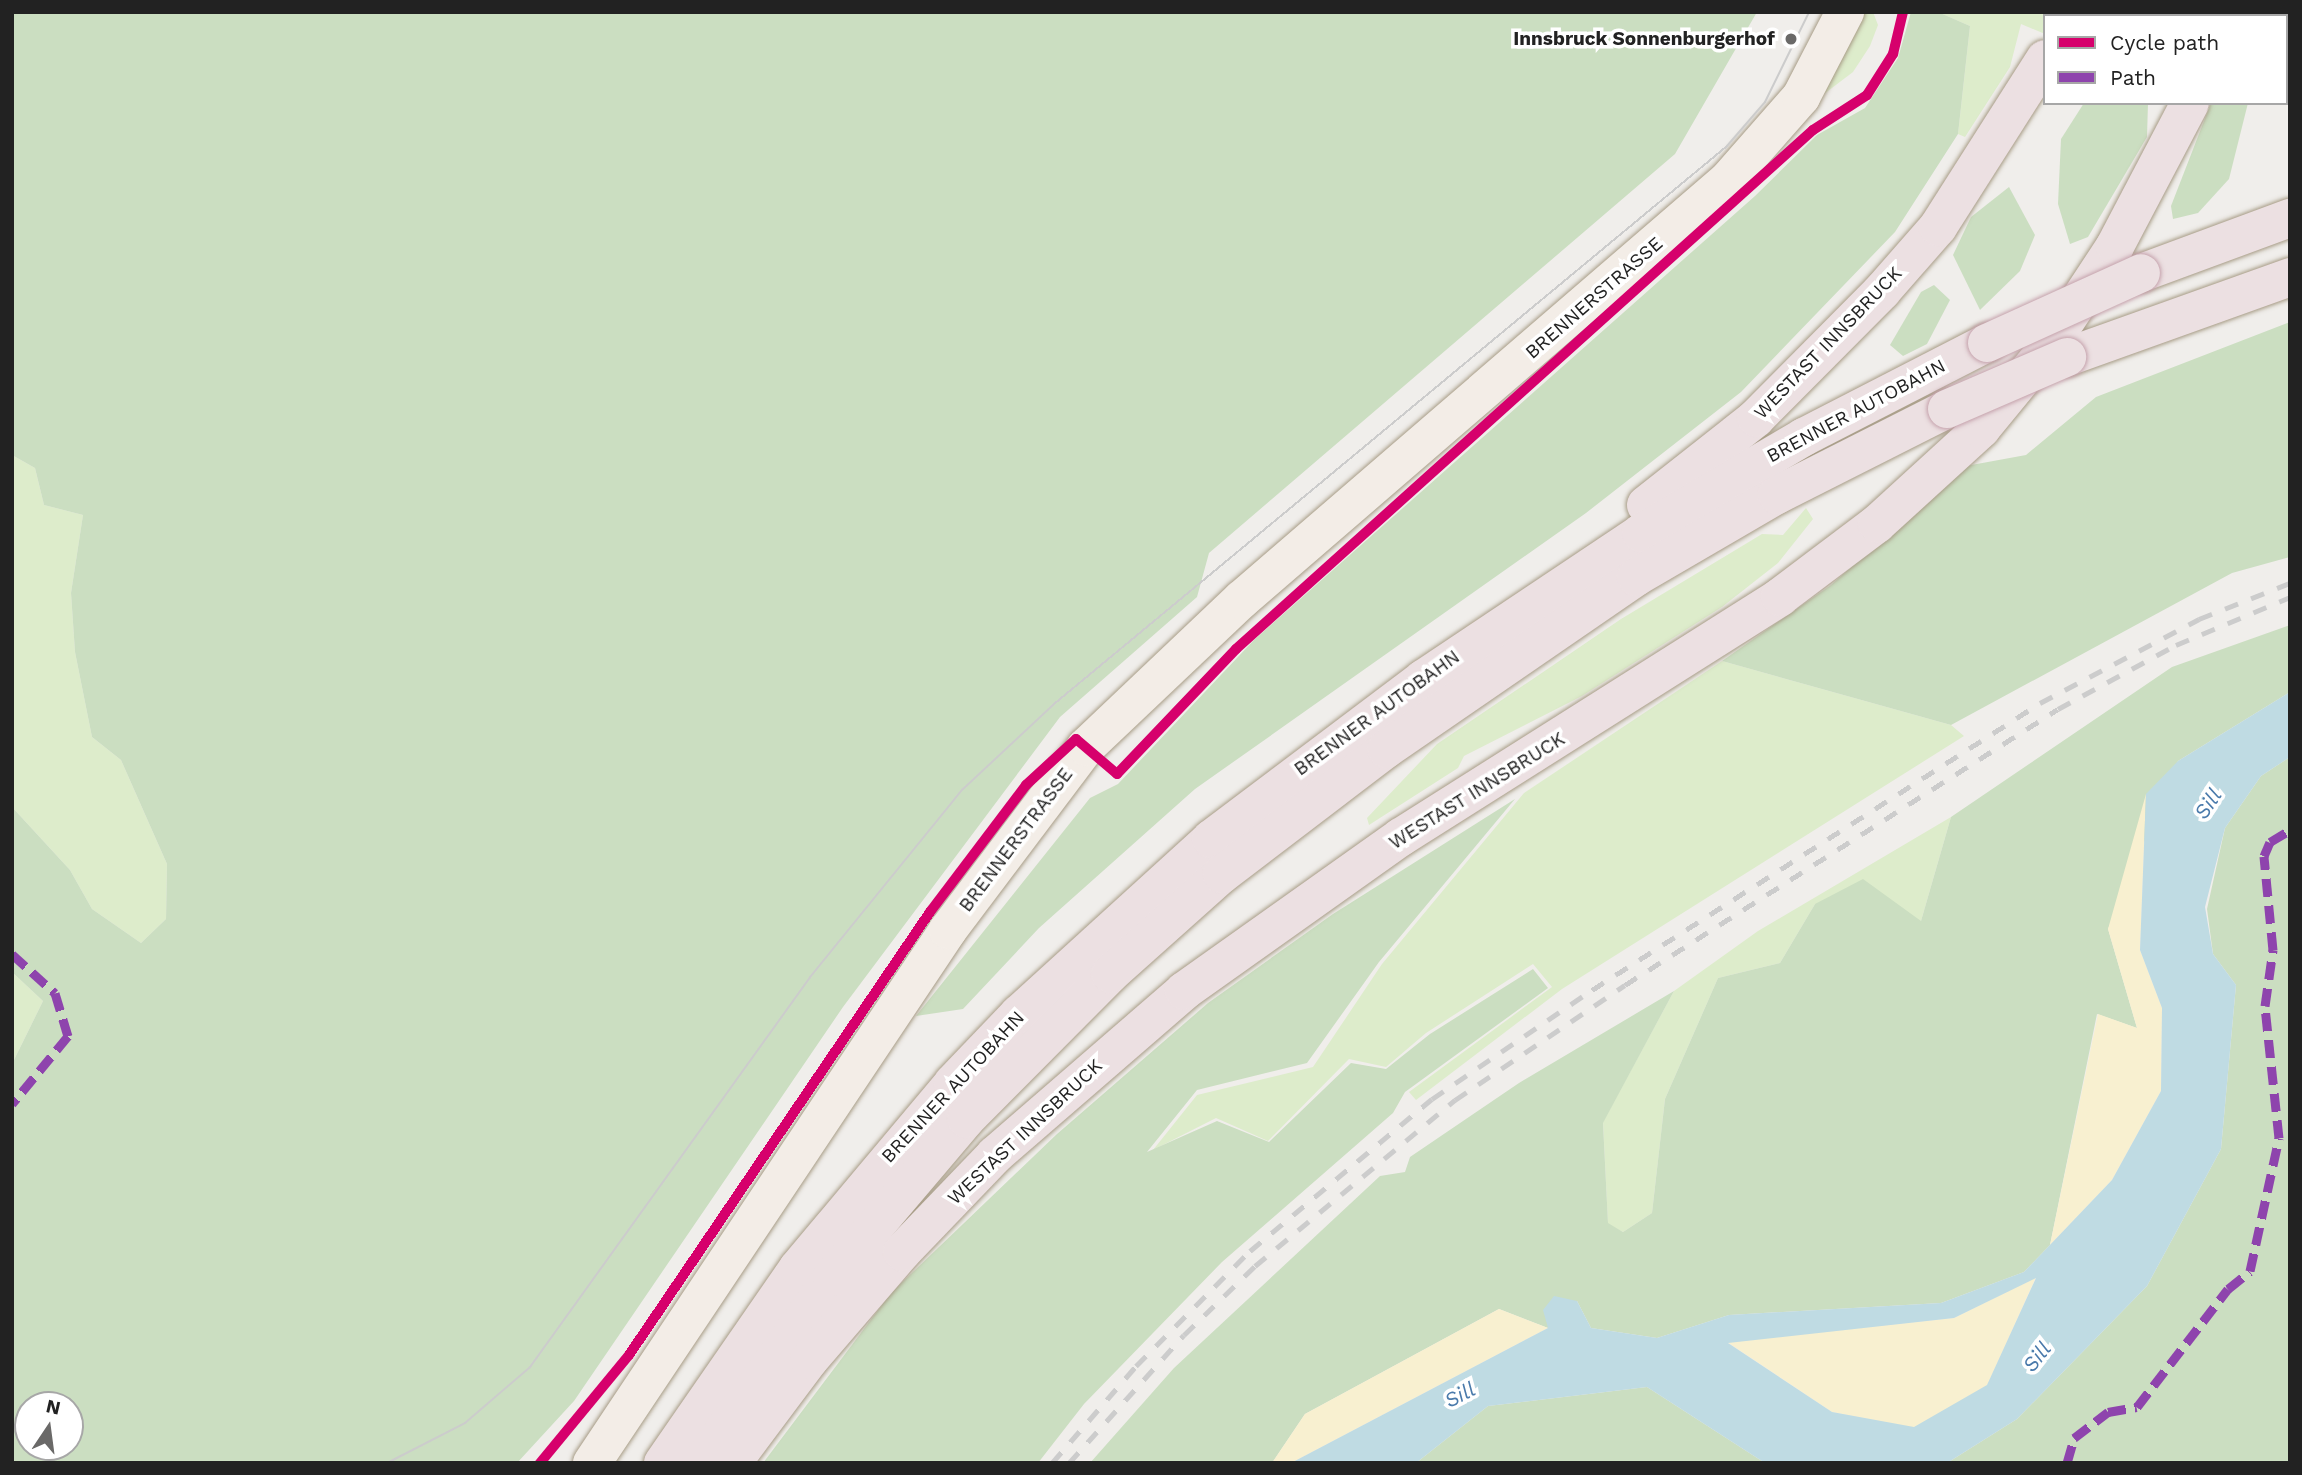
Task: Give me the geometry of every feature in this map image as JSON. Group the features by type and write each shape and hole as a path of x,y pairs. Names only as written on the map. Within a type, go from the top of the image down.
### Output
{"highway":[{"name":"WESTAST INNSBRUCK","path":"1423,679 1717,452 1796,381 1938,227 2043,62"},
{"name":"WESTAST INNSBRUCK","path":"732,1463 809,1360 911,1243 995,1155 1184,991 1401,837 1780,597 1877,524 1982,429 2050,345 2115,246 2188,105"},
{"name":"BRENNER AUTOBAHN","path":"663,1463 798,1268 971,1063 1211,839 1423,679 1652,526 1804,437 1987,343 2141,273 2290,218"},
{"name":"BRENNER AUTOBAHN","path":"701,1463 832,1277 966,1119 1091,993 1223,874 1386,749 1636,577 1777,495 1947,410 2067,357 2290,277"}],"main road":[{"name":"BRENNERSTRASSE","path":"654,1365 880,1038 1035,842 1303,551 1728,180 1801,97 1846,12"},
{"path":"562,1463 654,1365"},
{"path":"592,1463 654,1365"}],"green space":[{"path":"12,12 1757,12 1675,154 1209,553 1197,597 1060,717 843,1007 574,1401 517,1463 12,1463 12,1064 43,1001 12,972 12,807 70,870 92,909 141,943 166,919 167,864 121,760 92,737 75,652 71,593 83,515 44,505 35,468 12,455"},
{"path":"1863,12 1873,12 1878,25 1870,46 1853,72 1824,94"},
{"path":"1911,12 1938,12 1970,26 1958,134 1895,232 1741,392 1586,513 1195,789 1039,928 963,1009 916,1016 1090,798 1118,784 1254,640 1755,196 1817,135 1865,108 1898,58"},
{"path":"2052,12 2290,12 2290,80 2288,14"},
{"path":"1940,13 2057,14 2043,14 2043,33 2021,24 2010,67 1965,137 1958,134 1970,26"},
{"path":"2083,105 2148,105 2147,137 2088,237 2070,244 2058,204 2061,139"},
{"path":"2210,105 2248,105 2229,179 2198,213 2173,219 2171,206"},
{"path":"2009,187 2035,235 2020,271 1980,310 1953,255 1971,217"},
{"path":"1934,285 1950,300 1927,344 1903,356 1890,345 1921,292"},
{"path":"2290,322 2290,557 2232,573 1951,725 1722,661 1831,585 1966,466 2026,455 2096,397"},
{"path":"12,455 35,468 44,505 83,515 71,593 75,652 92,737 121,760 167,864 166,919 141,943 92,909 70,870 12,807"},
{"path":"1806,508 1813,519 1778,563 1722,607 1582,696 1464,756 1458,768 1369,825 1367,818 1437,744 1621,619 1762,534 1783,535"},
{"path":"2290,625 2290,692 2178,761 2108,929 2137,1028 2097,1014 2050,1245 2024,1272 1941,1303 1729,1315 1657,1338 1591,1328 1577,1301 1548,1328 1499,1309 1305,1414 1272,1463 1090,1463 1174,1368 1380,1176 1405,1172 1410,1157 1519,1083 1674,991 1603,1123 1608,1223 1623,1232 1652,1213 1665,1099 1718,978 1780,963 1815,904 1863,879 1921,921 1951,817 2172,667"},
{"path":"1722,661 1951,725 1964,736 1562,989 1416,1100 1409,1092 1552,987 1533,964 1426,1033 1386,1067 1349,1059 1268,1141 1216,1118 1153,1150 1197,1095 1313,1067 1382,964 1524,793"},
{"path":"2290,757 2290,1463 1947,1463 2017,1419 2147,1286 2221,1149 2236,985 2213,954 2207,909 2225,828 2261,776"},
{"path":"1515,799 1379,962 1307,1063 1197,1090 1147,1152 1217,1121 1269,1142 1351,1063 1386,1069 1430,1034 1533,969 1548,988 1405,1092 1393,1113 1222,1262 1084,1404 1038,1463 763,1463 891,1293 1057,1134 1208,1003 1333,914"},
{"path":"1951,817 1921,921 1815,904 1780,963 1718,978 1665,1099 1652,1213 1623,1232 1608,1224 1603,1122 1674,991 1758,931"},
{"path":"12,972 43,1001 12,1064"},
{"path":"1647,1387 1765,1463 1416,1463 1488,1406"}],"sand":[{"path":"2146,794 2140,950 2162,1008 2161,1091 2112,1180 2050,1245 2098,1014 2137,1028 2108,929"},
{"path":"2036,1277 1987,1386 1914,1428 1832,1412 1727,1342 1954,1318"},
{"path":"1499,1309 1548,1328 1291,1463 1272,1463 1305,1414"}],"water":[{"name":"Sill","path":"2290,692 2290,757 2261,776 2225,828 2205,907 2213,954 2236,985 2221,1149 2147,1286 2017,1419 1947,1463 1765,1463 1647,1387 1488,1406 1416,1463 1291,1463 1548,1328 1543,1310 1554,1296 1577,1301 1591,1328 1657,1338 1729,1315 1941,1303 2024,1272 2112,1180 2161,1091 2162,1008 2140,950 2146,794 2178,761","holes":["2036,1278 1987,1385 1914,1427 1832,1412 1728,1343 1954,1318"]}],"tram line":[{"path":"387,1463 465,1423 530,1367 810,977 963,789 1054,704 1727,146 1765,102 1809,12"}],"railway":[{"path":"1052,1463 1136,1366 1250,1251 1432,1099 1592,990 2040,703 2199,619 2290,583"},
{"path":"1069,1463 1184,1335 1255,1266 1455,1100 1625,985 2058,709 2176,645 2290,597"}],"marked path":[{"path":"2067,1463 2074,1438 2108,1412 2137,1407 2228,1289 2250,1271 2279,1138 2265,1006 2273,950 2264,856 2270,842 2290,830"},
{"path":"12,954 55,993 68,1036 12,1104"}],"cycle path":[{"path":"540,1463 629,1355 930,912 1026,785 1076,739 1117,774 1236,649 1813,130 1867,95 1893,54 1903,12"}],"place":[{"name":"Innsbruck Sonnenburgerhof","path":"1791,39"}]}
